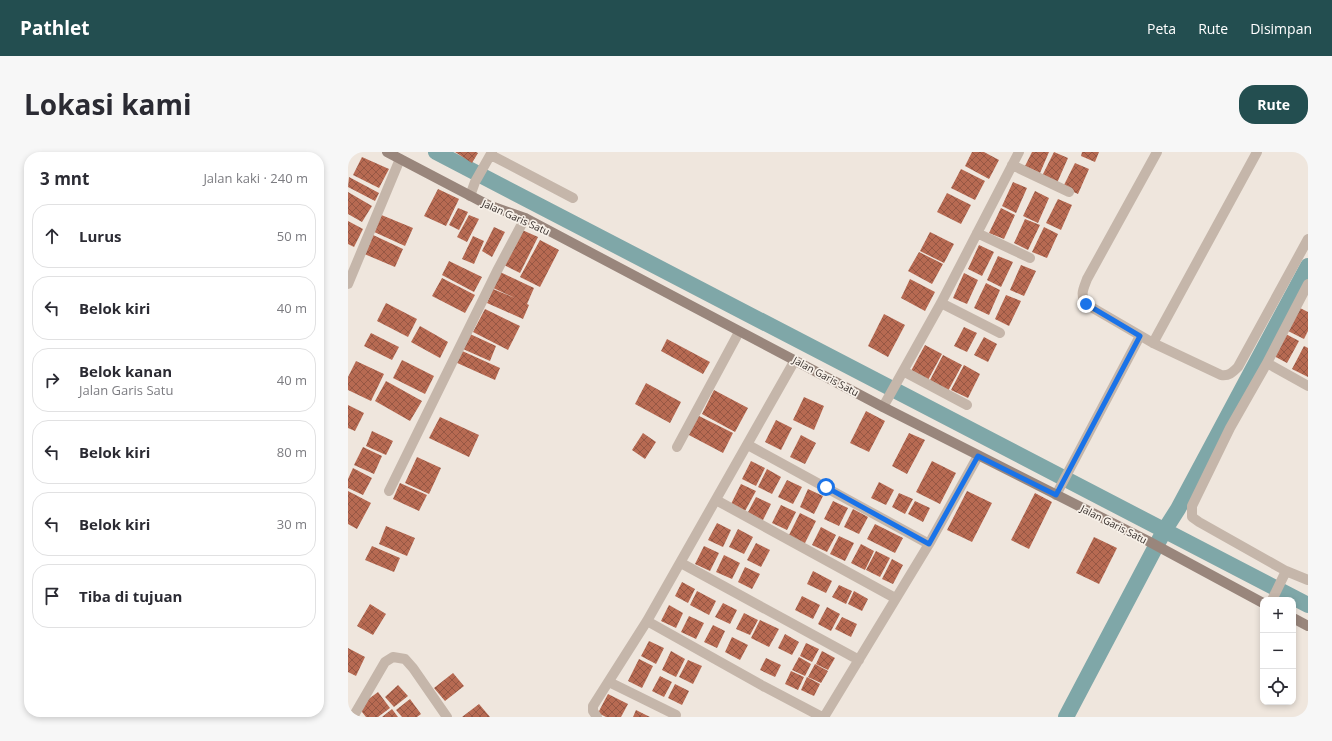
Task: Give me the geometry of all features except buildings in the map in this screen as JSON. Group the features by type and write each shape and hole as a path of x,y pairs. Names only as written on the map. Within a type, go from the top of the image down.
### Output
{"street":[{"name":"Jalan Garis Satu","path":"387,152 488,205 525,218 739,332 978,456 1057,491 1260,601"},
{"path":"883,407 940,303 1019,152"},
{"path":"1157,152 1087,279 1082,297 1086,304 1140,336 1221,375 1227,376 1231,374 1238,367 1308,238"},
{"path":"1153,343 1257,152"},
{"path":"470,196 475,182 492,154 573,198"},
{"path":"348,284 400,159"},
{"path":"1012,165 1069,192"},
{"path":"389,491 498,269 525,218"},
{"path":"977,233 1030,258"},
{"path":"1308,284 1304,301 1230,428 1192,506 1191,511 1192,516 1199,522 1286,570 1308,580"},
{"path":"940,303 1000,333"},
{"path":"677,447 739,332"},
{"path":"1057,491 1140,336"},
{"path":"597,717 593,711 593,706 648,621 748,445 794,360"},
{"path":"1267,363 1308,386"},
{"path":"900,375 967,405"},
{"path":"748,445 929,544"},
{"path":"648,621 823,717 929,544 978,456"},
{"path":"716,500 895,598"},
{"path":"681,562 859,660"},
{"path":"1273,597 1286,570"},
{"path":"1296,620 1308,626"},
{"path":"353,716 385,662 393,656 405,659 413,668 447,717"},
{"path":"609,682 676,715"}],"waterway":[{"path":"436,152 1308,605"},
{"path":"1066,717 1164,531 1178,509 1308,266"}],"route":[{"path":"826,487 929,544 978,456 1056,495 1140,336 1086,304"}]}
